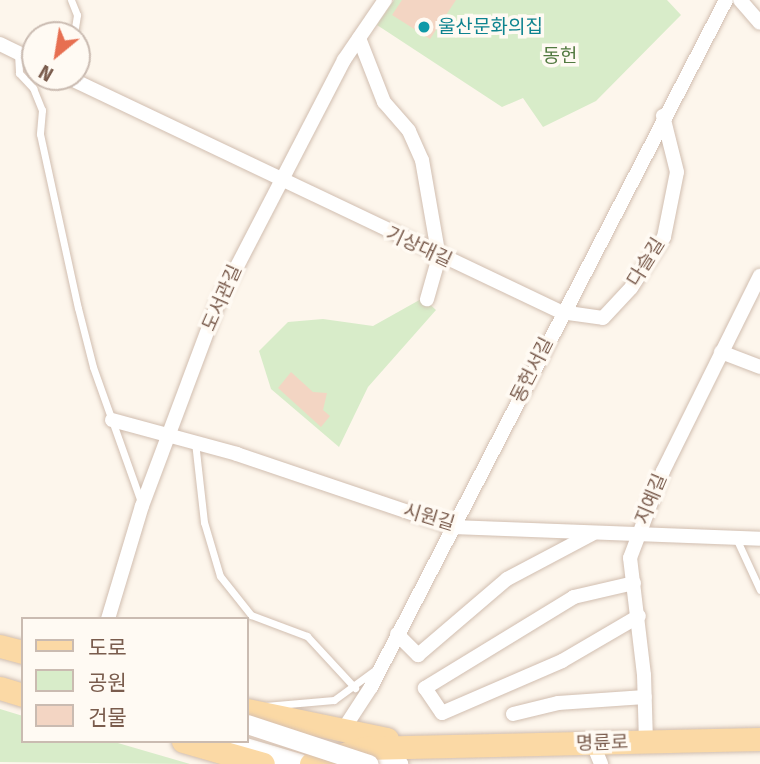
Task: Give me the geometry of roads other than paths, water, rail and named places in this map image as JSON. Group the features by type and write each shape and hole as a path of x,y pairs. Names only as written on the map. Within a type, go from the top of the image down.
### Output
{"main road":[{"path":"0,646 21,651"},
{"path":"0,657 21,662"},
{"path":"0,678 21,683"},
{"path":"0,688 21,694"},
{"path":"248,709 354,739 398,764"},
{"path":"248,724 354,739"},
{"path":"311,764 354,739"},
{"name":"명륜로","path":"354,739 444,747 508,746 597,754 646,742 760,739"},
{"path":"190,743 263,764"},
{"path":"232,743 303,764"},
{"path":"486,764 508,746"}],"street":[{"name":"도서관길","path":"109,617 142,506 217,305 278,181 359,38 385,0"},
{"name":"동헌서길","path":"354,739 384,658 561,312 726,0"},
{"path":"740,0 760,23"},
{"path":"359,38 384,102 417,144 439,257 427,299"},
{"path":"0,44 21,54"},
{"name":"기상대길","path":"91,89 278,181 561,312"},
{"name":"다슬길","path":"561,312 603,318 631,288 664,237 677,173 663,116"},
{"name":"지예길","path":"646,742 639,616 630,558 636,534 721,352 760,276"},
{"path":"721,352 760,367"},
{"name":"시원길","path":"112,420 195,442 453,527 760,539"},
{"path":"397,634 418,655 507,579 596,532"},
{"path":"634,583 574,597 425,688 442,713 562,661 639,616"},
{"path":"513,714 558,703 645,697"}],"lane":[{"path":"71,0 77,15 76,21"},
{"path":"21,53 18,53 19,73 33,88 42,110 40,134 78,308 142,506"},
{"path":"195,442 204,522 220,576 250,615 307,636 355,688"},
{"path":"736,538 760,590"},
{"path":"248,709 323,702 355,688 384,658"}],"place":[{"name":"울산문화의집","path":"424,27"}],"park label":[{"name":"동헌","path":"560,56"}]}
